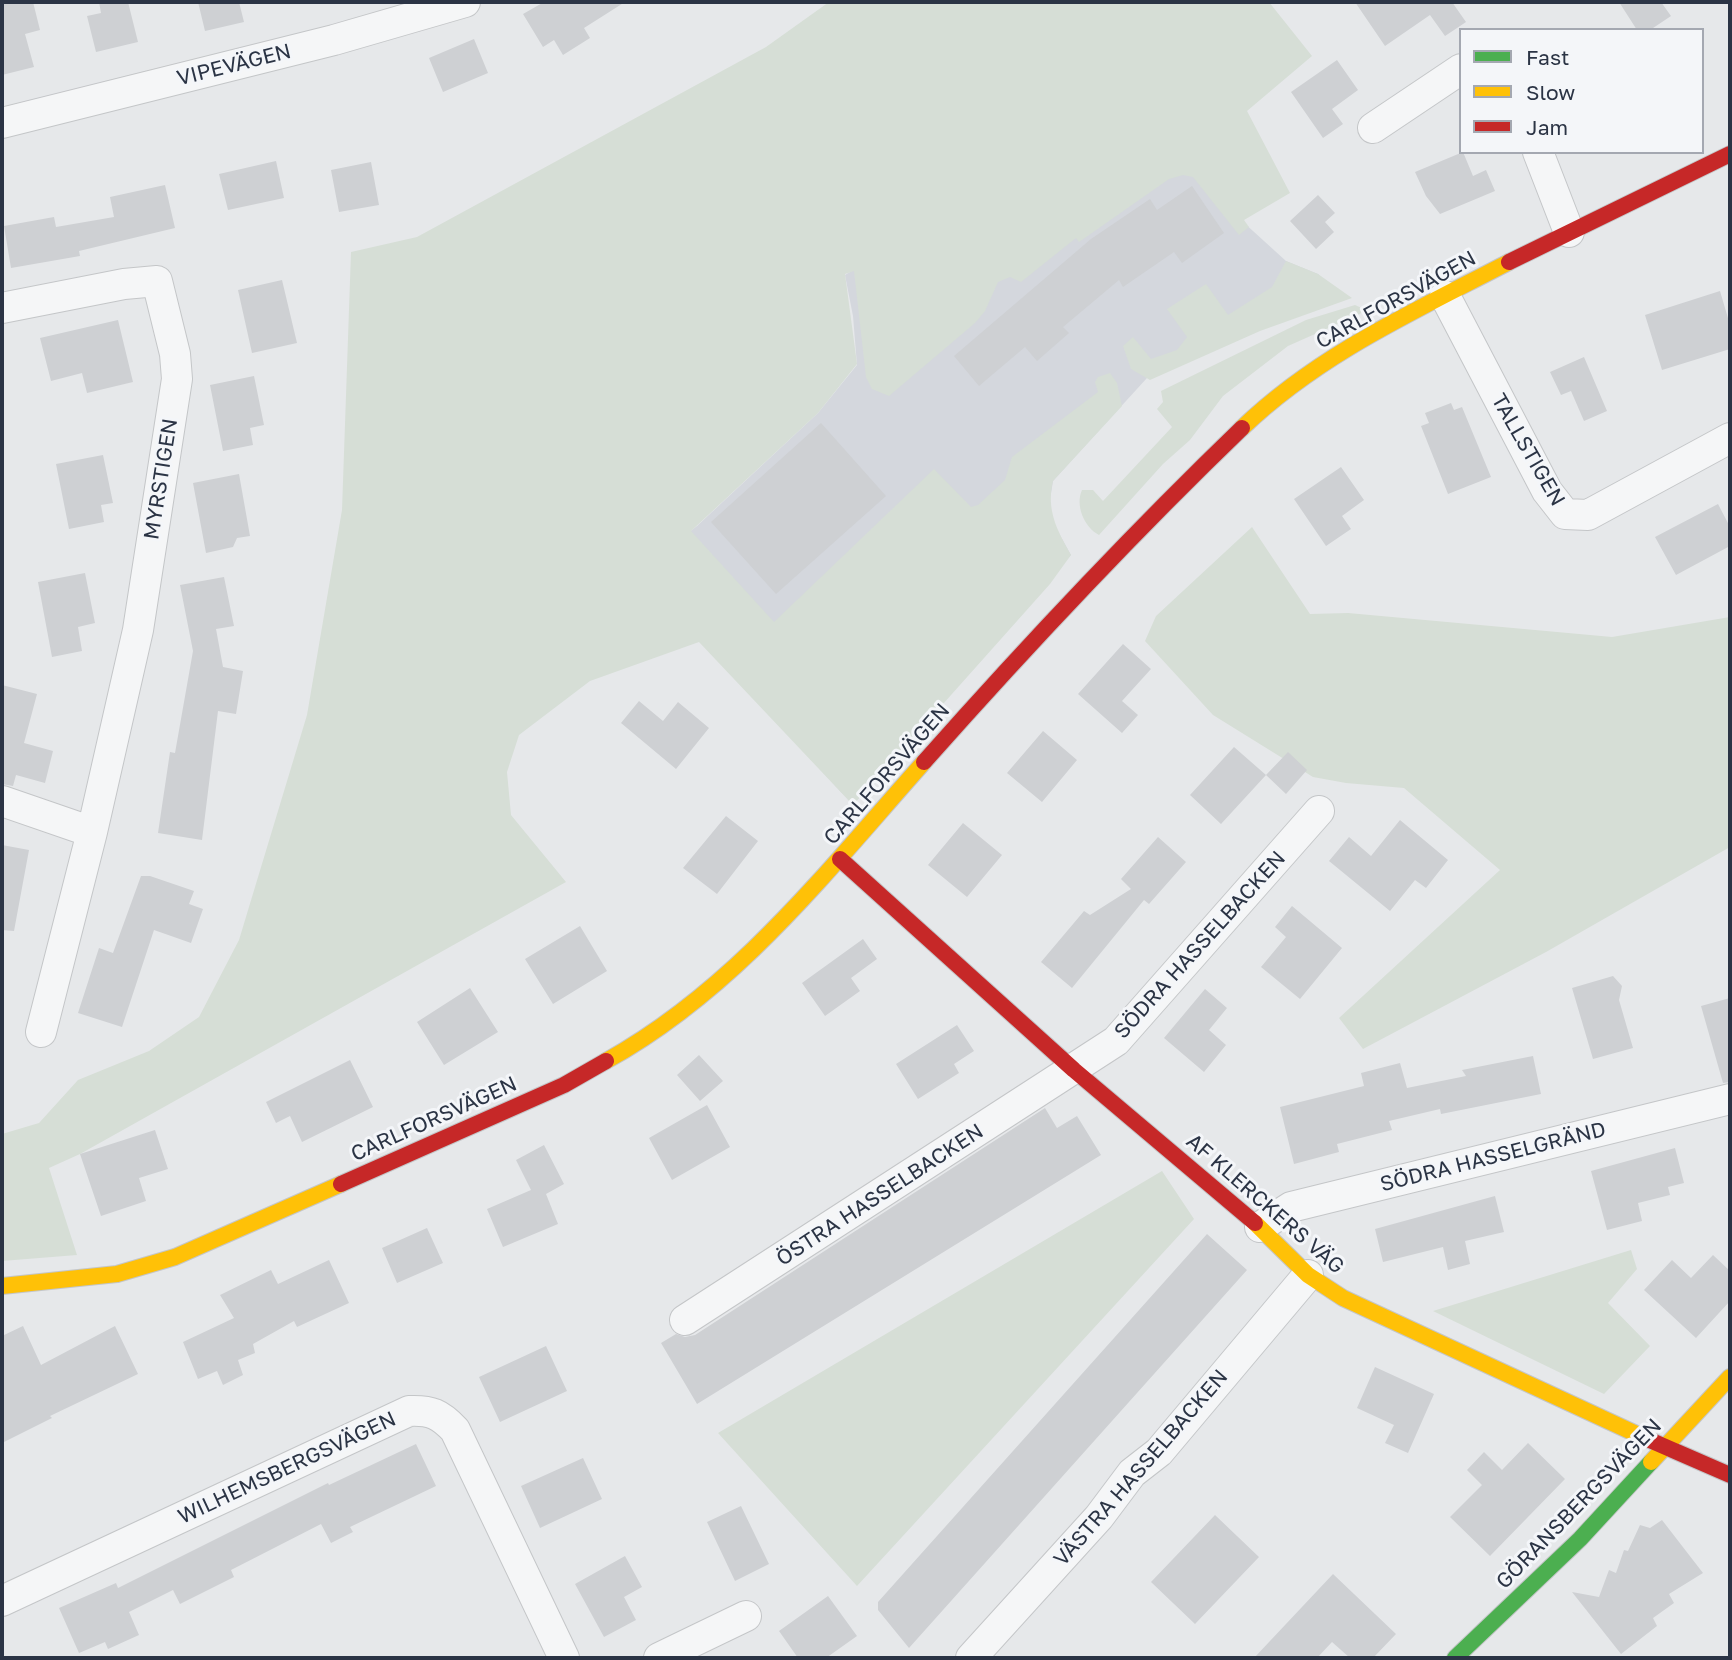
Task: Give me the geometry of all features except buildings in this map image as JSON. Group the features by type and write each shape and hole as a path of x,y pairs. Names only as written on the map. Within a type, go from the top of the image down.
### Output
{"street":[{"name":"VIPEVÄGEN","path":"2,124 334,40 465,2"},
{"path":"1373,128 1459,70"},
{"path":"1539,154 1569,232"},
{"name":"CARLFORSVÄGEN","path":"2,1286 117,1274 175,1256 564,1085 639,1043 700,1000 767,939 1018,656 1208,457 1274,397 1347,346 1569,232 1730,154"},
{"name":"MYRSTIGEN","path":"2,308 124,284 157,281 175,354 177,379 138,630 92,832 41,1032"},
{"name":"TALLSTIGEN","path":"1445,296 1547,491 1565,514 1588,515 1730,438"},
{"path":"2,801 92,832"},
{"name":"SÖDRA HASSELBACKEN","path":"1074,1070 1116,1041 1319,811"},
{"name":"AF KLERCKERS VÄG","path":"840,859 1074,1070 1259,1227 1308,1275 1343,1298 1665,1447 1720,1468 1730,1475"},
{"name":"ÖSTRA HASSELBACKEN","path":"685,1320 1074,1070"},
{"name":"SÖDRA HASSELGRÄND","path":"1259,1227 1291,1207 1730,1099"},
{"name":"VÄSTRA HASSELBACKEN","path":"971,1658 1099,1517 1132,1473 1159,1452 1308,1275"},
{"name":"GÖRANSBERGSVÄGEN","path":"1455,1658 1580,1539 1730,1377"},
{"name":"WILHEMSBERGSVÄGEN","path":"2,1601 409,1411 427,1410 443,1416 455,1430 564,1658"},
{"path":"659,1658 746,1616"}],"shaded area":[{"path":"829,2 1269,2 1312,56 1247,111 1290,193 1244,220 1249,227 1239,235 1193,177 1183,175 1169,179 1079,242 1076,238 1021,282 1010,277 998,282 985,311 975,323 889,396 872,389 866,377 854,271 845,274 857,364 818,413 691,531 774,622 934,469 971,507 978,505 1005,480 1012,457 1098,392 1095,382 1098,377 1110,373 1117,383 1122,406 1053,481 1052,511 1057,528 1071,555 1050,584 853,805 699,642 590,681 519,735 507,772 511,815 566,882 80,1154 49,1168 77,1255 2,1261 2,1134 39,1123 78,1080 149,1051 199,1017 239,940 307,715 342,510 351,252 417,237 766,47"},
{"path":"1154,90 1242,221 1286,261 1318,274 1339,295 1147,378 1053,481 1049,506 1056,528 1071,555 853,805 637,572 697,526 818,413 857,365 853,316 845,275"},
{"path":"1286,261 1318,274 1352,298 1260,331 1150,380 1131,369 1123,346 1133,337 1151,359 1177,350 1187,337 1167,309 1206,284 1228,315 1272,287"},
{"path":"1355,305 1364,309 1360,314 1288,346 1223,396 1190,440 1163,464 1099,535 1089,527 1080,509 1082,490 1093,490 1103,501 1172,427 1157,409 1163,402 1161,391 1306,320"},
{"path":"1252,527 1310,614 1348,613 1612,637 1730,617 1730,847 1546,952 1363,1049 1339,1018 1500,870 1404,788 1313,777 1213,715 1145,641 1156,616"},
{"path":"1162,1171 1194,1219 857,1586 718,1433"},
{"path":"1631,1250 1637,1269 1608,1303 1650,1346 1604,1394 1433,1311"}],"traffic: fast":[{"path":"1455,1658 1580,1539 1651,1462"}],"traffic: slow":[{"path":"1242,428 1303,378 1336,356 1509,262"},
{"path":"606,1061 653,1032 738,964 815,886 924,762"},
{"path":"2,1286 117,1274 175,1257 341,1184"},
{"path":"1255,1223 1308,1275 1343,1298 1645,1438"},
{"path":"1651,1462 1730,1377"}],"traffic: jam":[{"path":"1509,262 1730,154"},
{"path":"924,762 1080,592 1242,428"},
{"path":"840,859 1074,1070 1255,1223"},
{"path":"341,1184 564,1085 606,1061"},
{"path":"1645,1438 1730,1475"}]}
